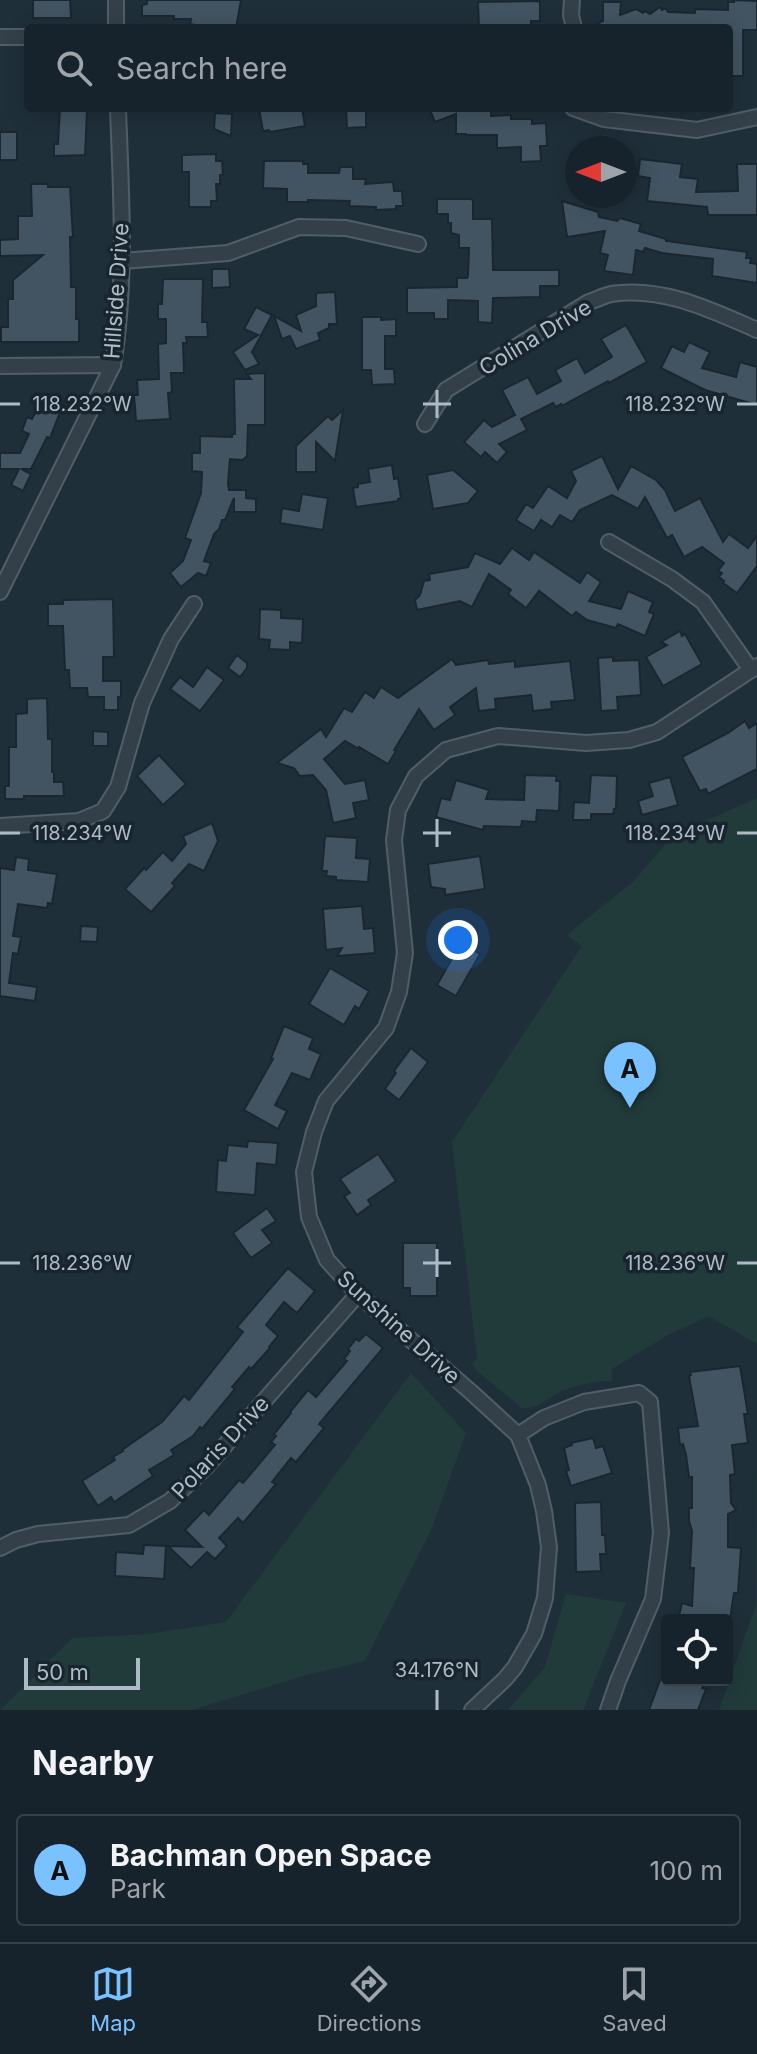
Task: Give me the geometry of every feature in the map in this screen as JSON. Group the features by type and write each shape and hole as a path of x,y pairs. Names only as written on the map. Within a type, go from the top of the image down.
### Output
{"street":[{"path":"116,0 116,24"},
{"path":"572,0 573,24"},
{"path":"0,37 24,37"},
{"name":"Hillside Drive","path":"0,592 113,365 122,261 118,112"},
{"path":"602,114 697,130 757,117"},
{"path":"122,261 228,253 299,227 346,228 418,244"},
{"name":"Colina Drive","path":"425,424 446,390 587,303 611,295 654,293 700,305 757,330"},
{"path":"0,366 113,365"},
{"path":"609,542 672,579 703,602 754,668"},
{"path":"0,826 79,821 103,811 118,787 142,703 171,639 194,604"},
{"name":"Sunshine Drive","path":"472,1710 515,1667 534,1634 545,1598 548,1533 538,1485 518,1435 358,1294 327,1260 309,1217 304,1172 326,1101 386,1028 399,992 405,953 394,840 398,810 416,776 446,750 498,736 586,743 629,740 657,732 754,668"},
{"name":"Polaris Drive","path":"0,1548 38,1534 129,1525 170,1501 206,1467 358,1294"},
{"path":"518,1435 544,1418 584,1402 639,1393 650,1402 661,1533 653,1599 608,1710"}],"green space":[{"path":"757,798 757,1344 709,1316 668,1335 612,1369 612,1381 576,1386 537,1406 522,1408 472,1364 477,1359 452,1142 582,946 567,935 634,881 672,836"},
{"path":"411,1373 466,1433 432,1528 365,1661 306,1675 192,1710 0,1710 72,1638 148,1634 226,1622"},
{"path":"757,1456 757,1710 719,1710 727,1686 733,1686 733,1670 756,1605"},
{"path":"566,1594 626,1603 583,1710 508,1710 545,1667"}],"building":[{"path":"33,0 70,0 71,18 33,18"},
{"path":"147,0 241,0 237,24 190,24 191,19 174,19 174,16 142,16 142,5 147,4"},
{"path":"540,1 540,21 531,21 531,24 479,24 478,2"},
{"path":"757,1 757,30 743,30 743,76 733,76 733,24 597,24 603,21 603,2 621,2 620,15 636,9 650,14 660,7 668,12 728,10 728,2"},
{"path":"60,112 87,112 85,155 54,156 54,144 58,144"},
{"path":"260,112 303,112 305,126 263,131"},
{"path":"346,112 366,112 366,127 347,128"},
{"path":"431,112 491,112 491,116 511,115 511,119 532,119 532,124 546,123 547,146 540,146 541,161 521,162 521,147 497,148 497,135 456,134 456,114 435,122"},
{"path":"215,113 232,114 231,136 214,129"},
{"path":"0,132 17,132 17,160 0,160"},
{"path":"216,154 216,161 222,161 223,175 220,175 220,184 216,184 217,201 211,201 211,207 189,207 189,172 182,172 182,155"},
{"path":"640,159 682,164 680,177 698,179 696,192 738,191 737,164 757,164 757,215 708,215 707,207 647,201 650,178 638,176"},
{"path":"264,161 303,161 303,164 308,164 308,173 339,173 340,167 353,167 353,179 366,179 365,184 393,182 394,191 402,191 403,206 376,210 376,207 349,206 350,201 287,202 287,189 263,188"},
{"path":"31,184 70,187 73,237 70,237 71,287 76,287 79,342 1,342 1,327 8,327 8,299 13,299 13,280 43,255 0,256 0,240 18,239 18,216 32,216"},
{"path":"437,199 471,199 473,219 492,219 493,270 559,270 559,286 540,286 540,297 493,298 492,323 478,322 478,301 448,300 448,319 434,319 434,313 407,313 407,288 457,287 457,278 468,276 469,248 459,248 459,235 451,233 448,214 437,214"},
{"path":"562,201 565,208 585,208 598,212 599,217 617,221 620,218 641,224 639,231 666,241 747,252 746,258 751,258 750,263 757,264 757,283 712,276 713,259 645,248 643,252 636,250 633,275 604,271 608,255 600,253 605,231 567,237"},
{"path":"212,269 229,269 230,287 212,288"},
{"path":"163,279 203,279 202,322 207,322 208,337 186,337 187,343 183,343 184,373 171,373 172,392 168,393 170,419 136,421 134,395 138,395 137,380 159,379 158,344 166,343 166,319 158,319"},
{"path":"335,292 337,324 329,324 329,328 318,333 320,340 296,349 290,336 282,339 274,316 301,331 296,315 316,306 316,293"},
{"path":"256,307 272,315 252,352 259,364 245,370 233,352 258,335 244,329"},
{"path":"362,317 396,319 396,336 385,336 385,369 394,369 395,384 372,385 371,370 362,370"},
{"path":"626,325 647,362 562,406 556,407 553,403 521,419 527,430 499,444 507,452 497,463 485,452 481,457 464,442 484,420 492,427 515,415 502,390 528,377 537,394 561,381 555,370 577,358 585,373 612,357 601,339"},
{"path":"689,342 710,352 702,368 736,377 740,362 757,367 757,405 705,390 661,368 672,346 684,352"},
{"path":"265,373 265,425 248,425 247,456 243,460 230,459 228,483 229,490 246,490 246,498 256,499 256,512 234,512 234,498 225,520 214,534 204,561 211,563 206,576 198,573 181,587 170,573 183,561 191,540 185,538 201,493 202,472 192,471 192,453 200,453 200,436 232,437 235,434 234,379 251,379 247,374"},
{"path":"44,394 64,402 50,438 47,437 31,469 21,469 31,474 23,491 11,485 19,469 0,469 0,453 20,453 29,434 22,431 27,417 32,419"},
{"path":"343,410 335,461 316,442 316,472 296,472 296,446 328,416 332,420"},
{"path":"602,456 618,489 631,466 656,480 665,490 675,511 700,498 723,542 729,534 748,548 757,536 757,566 737,593 719,577 722,573 718,571 724,563 702,547 684,557 672,535 667,538 645,497 638,509 612,495 580,510 572,522 560,515 552,527 541,520 534,531 516,520 526,504 533,508 548,486 567,498 576,481 571,471"},
{"path":"392,465 401,498 356,507 353,488 370,482 368,469"},
{"path":"453,470 478,491 468,503 433,509 427,475"},
{"path":"302,494 328,498 323,530 280,523 282,508 299,511"},
{"path":"512,548 529,560 534,552 580,583 587,572 601,582 589,601 621,609 628,591 653,602 649,612 654,614 645,636 618,624 616,628 587,620 576,612 572,616 539,591 526,608 508,594 511,590 489,574 472,607 460,601 417,610 415,600 424,581 430,580 429,574 468,567 475,553 500,564"},
{"path":"113,599 114,657 103,657 103,681 121,681 121,697 118,697 118,710 104,710 104,697 88,697 87,688 70,688 69,670 65,670 63,626 48,626 48,604 63,604 63,600"},
{"path":"260,609 281,610 281,618 303,619 302,643 290,642 290,650 269,649 270,640 259,639"},
{"path":"680,631 682,636 685,634 702,664 663,686 646,657 667,645 661,642"},
{"path":"237,655 247,663 240,677 228,668"},
{"path":"613,657 613,661 639,660 641,695 617,697 618,710 601,711 598,658"},
{"path":"452,659 456,665 488,660 489,664 515,661 515,667 570,661 575,700 551,702 552,709 533,711 531,695 495,699 496,709 479,711 476,688 450,707 455,715 434,730 419,709 388,764 345,741 324,759 345,784 365,780 369,800 353,803 356,818 333,823 326,790 313,775 300,776 294,768 277,763 321,729 326,737 344,708 352,712 365,692 374,698 381,687 398,698"},
{"path":"207,667 224,680 200,711 170,689 180,677 193,687"},
{"path":"47,698 52,772 54,782 63,782 64,796 5,799 5,786 9,786 9,747 16,747 16,714 27,713 27,699"},
{"path":"745,721 749,728 757,723 757,769 708,794 706,789 700,791 682,757"},
{"path":"93,731 108,732 108,746 93,746"},
{"path":"159,755 186,784 163,805 137,776"},
{"path":"525,775 557,776 556,781 560,781 559,811 537,810 536,822 522,821 521,827 484,826 483,830 436,817 441,798 450,800 456,780 489,790 486,799 524,800"},
{"path":"591,775 617,776 616,809 613,814 591,814 591,820 573,820 574,802 589,803"},
{"path":"670,777 678,805 642,815 638,801 653,796 649,783"},
{"path":"212,823 218,841 204,871 189,864 172,883 175,886 151,912 125,889 163,852 172,861 186,844 183,836"},
{"path":"325,836 357,838 356,858 370,859 368,882 336,880 336,877 326,876 327,871 322,871"},
{"path":"480,856 485,889 445,895 445,889 431,887 428,864"},
{"path":"16,857 29,859 28,870 57,874 52,904 48,903 47,908 18,904 13,936 21,937 18,954 13,953 9,983 37,987 35,1001 0,996 0,868 14,870"},
{"path":"362,906 364,929 373,928 375,953 337,956 342,948 326,950 323,909"},
{"path":"81,926 98,927 97,942 80,941"},
{"path":"461,943 480,954 456,996 437,985"},
{"path":"330,968 369,991 359,1009 355,1006 344,1025 309,1004"},
{"path":"284,1026 313,1038 309,1049 321,1054 310,1080 292,1073 275,1105 287,1111 278,1129 244,1110 273,1059"},
{"path":"411,1048 428,1062 399,1100 385,1089"},
{"path":"248,1141 278,1143 276,1165 257,1163 255,1195 216,1192 218,1160 226,1161 228,1145 247,1147"},
{"path":"378,1154 396,1181 368,1200 371,1205 357,1215 344,1196 350,1193 340,1179"},
{"path":"267,1208 276,1221 262,1230 272,1243 251,1258 233,1233"},
{"path":"403,1243 437,1243 437,1296 410,1296 410,1288 403,1288"},
{"path":"288,1268 315,1291 297,1313 284,1302 266,1325 278,1336 270,1348 232,1387 235,1389 202,1429 200,1427 193,1436 171,1450 174,1455 149,1470 153,1476 114,1502 111,1497 98,1506 82,1481 115,1460 113,1457 162,1422 184,1396 189,1400 243,1332 237,1327"},
{"path":"366,1334 383,1348 319,1424 324,1428 296,1462 291,1458 272,1482 276,1484 243,1523 238,1518 219,1538 227,1546 215,1559 207,1552 191,1568 168,1546 202,1547 185,1530 204,1510 209,1515 239,1480 243,1483 275,1445 271,1442 276,1436 274,1434 308,1390 316,1397 347,1361 344,1359 350,1351 348,1349 356,1339 359,1341"},
{"path":"740,1366 748,1414 744,1414 748,1443 732,1445 735,1474 730,1475 731,1503 736,1510 728,1514 728,1547 741,1548 738,1593 734,1593 731,1614 679,1614 682,1603 692,1606 694,1568 690,1568 692,1477 689,1477 678,1428 698,1426 690,1372"},
{"path":"593,1438 596,1448 603,1446 612,1473 571,1486 564,1448 571,1443"},
{"path":"601,1502 606,1554 600,1554 601,1571 576,1572 575,1503"},
{"path":"144,1545 166,1546 164,1579 115,1576 116,1552 143,1554"},
{"path":"660,1680 661,1686 703,1686 706,1689 698,1710 649,1710"}],"place":[{"name":"Bachman Open Space","path":"630,1108"}]}
